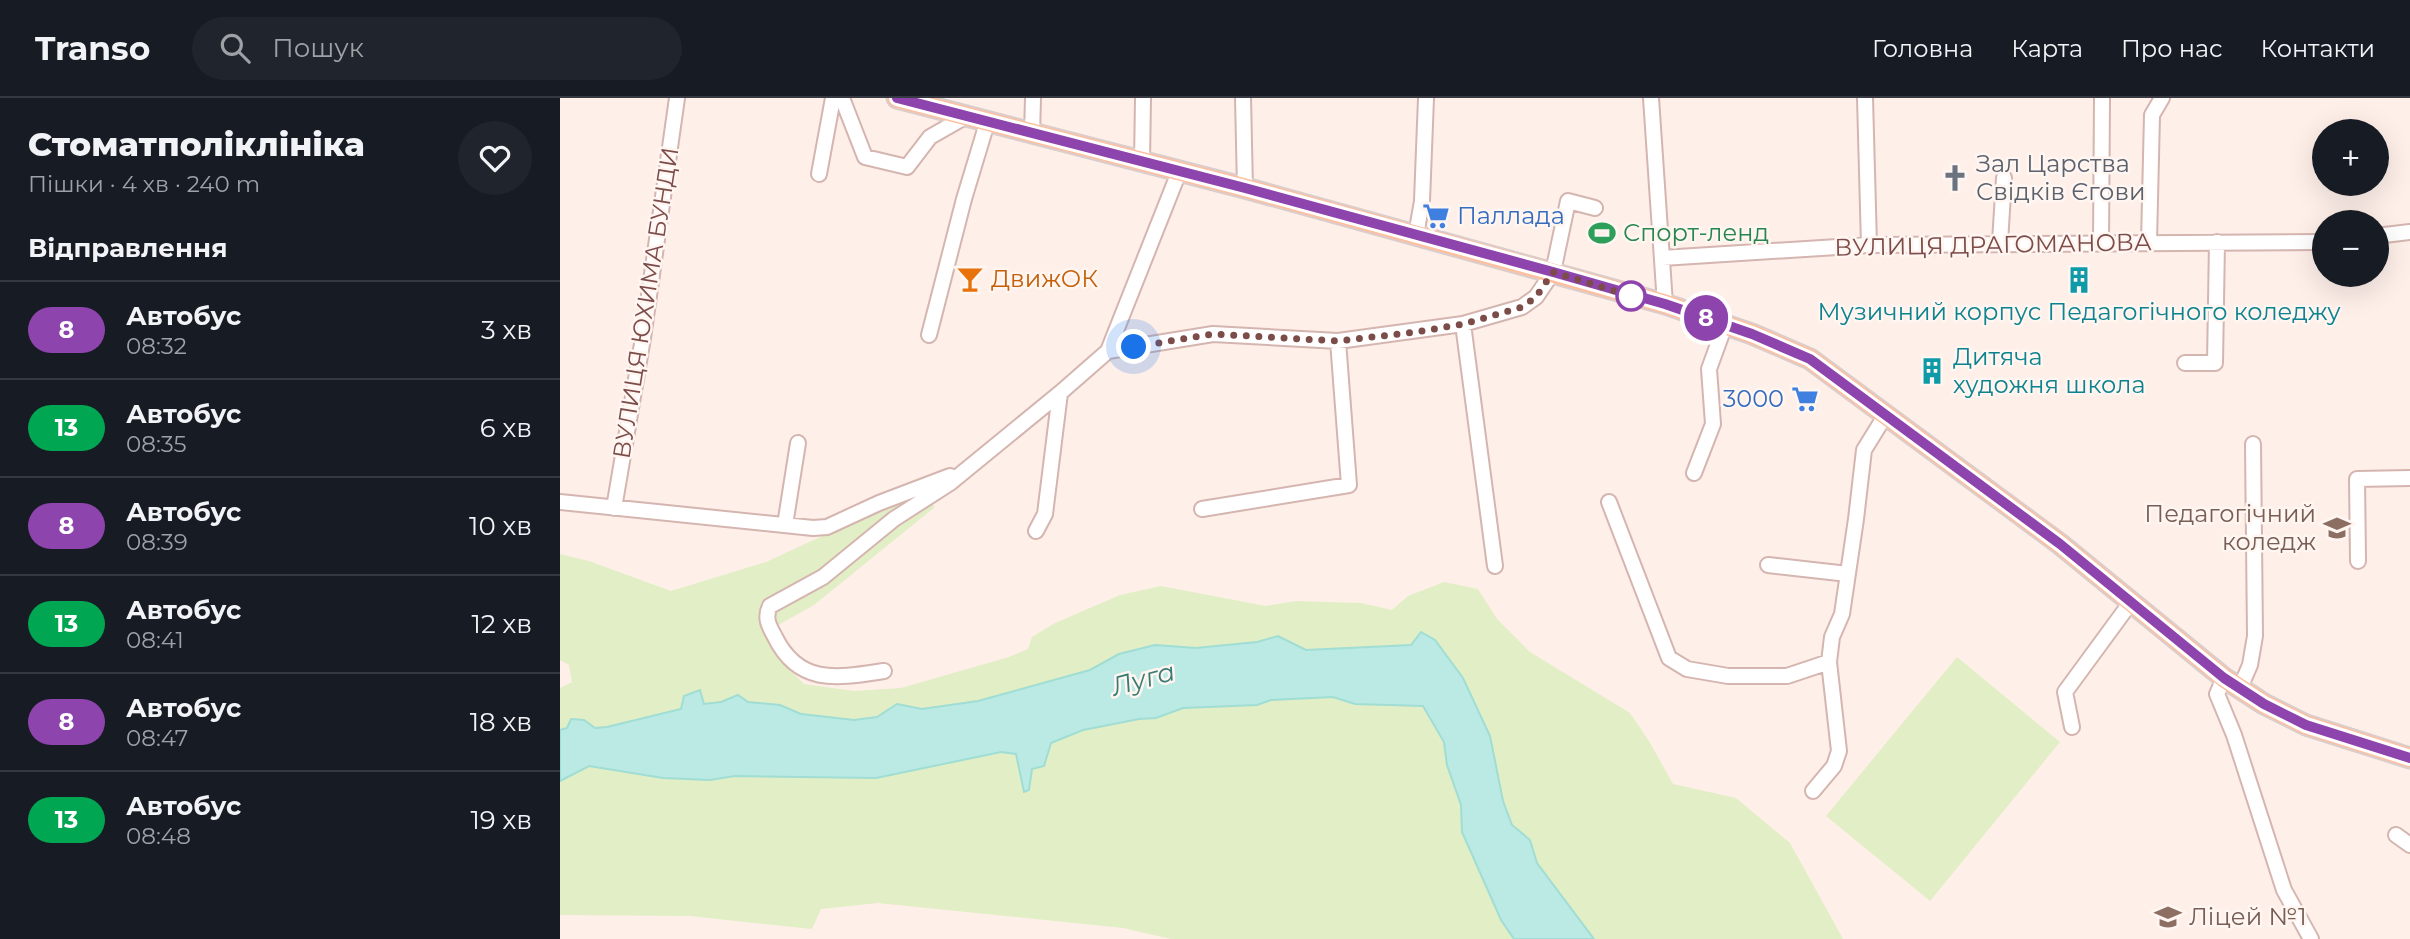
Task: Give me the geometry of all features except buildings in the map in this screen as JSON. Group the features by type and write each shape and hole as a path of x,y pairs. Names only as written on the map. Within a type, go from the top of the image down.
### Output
{"main road":[{"path":"897,98 928,102 965,117 1245,188 1665,304 1810,359 2060,544 2232,683 2264,704 2306,725 2410,758"}],"street":[{"name":"ВУЛИЦЯ ЮХИМА БУНДИ","path":"614,508 643,338 677,98"},
{"path":"819,174 832,98"},
{"path":"842,98 865,157 907,167 930,137 965,117"},
{"path":"1032,135 1033,98"},
{"path":"1142,163 1143,98"},
{"path":"1243,98 1245,188"},
{"path":"1416,235 1423,201 1426,98"},
{"path":"1651,98 1665,304"},
{"path":"1865,98 1869,245"},
{"path":"2101,242 2102,98"},
{"path":"2149,242 2152,115 2162,98"},
{"path":"929,335 964,199 987,123"},
{"path":"884,671 830,677 813,674 799,667 778,644 767,622 770,606 823,577 894,519 950,483 1060,394 1108,351 1179,172"},
{"path":"2000,242 2004,178"},
{"path":"1108,351 1213,334 1338,341 1464,324 1522,307 1536,297 1553,272 1569,201 1595,208"},
{"path":"2389,234 2410,232"},
{"name":"ВУЛИЦЯ ДРАГОМАНОВА","path":"1662,258 1869,245 2000,242 2312,242"},
{"path":"2185,363 2215,363 2217,242"},
{"path":"1464,324 1495,566"},
{"path":"1694,472 1713,424 1709,369 1724,325"},
{"path":"1202,509 1349,485 1338,341"},
{"path":"1036,531 1045,514 1060,394"},
{"path":"1814,791 1834,766 1839,751 1829,662 1832,637 1842,614 1864,450 1885,416"},
{"path":"785,525 798,443"},
{"path":"2253,444 2255,636 2250,665 2217,694 2234,736 2284,890 2311,939"},
{"path":"560,502 813,528 827,527 879,503 968,469"},
{"path":"2358,561 2357,479 2410,478"},
{"path":"1609,502 1669,658 1687,669 1728,676 1787,676 1829,662"},
{"path":"1768,565 1848,574"},
{"path":"2072,727 2065,692 2131,602"},
{"path":"2396,835 2410,845"}],"green space":[{"path":"922,490 935,507 814,605 764,633 781,661 804,684 854,691 901,688 1009,657 1028,649 1032,637 1055,623 1120,595 1161,586 1266,606 1296,601 1361,603 1392,610 1408,596 1444,582 1478,589 1497,619 1530,652 1630,713 1673,784 1736,798 1790,843 1843,939 1594,939 1537,863 1530,840 1512,825 1503,801 1490,736 1463,678 1435,640 1411,645 1306,650 1278,636 1257,642 1196,648 1155,645 1119,654 1090,670 978,701 922,709 897,704 877,717 854,720 801,714 780,705 748,702 738,695 721,702 704,704 700,690 684,696 682,709 607,727 595,728 584,720 560,730 560,688 572,682 569,665 560,660 560,554 589,561 671,591 766,562"},
{"path":"1957,657 2060,742 1930,901 1826,816"},
{"path":"1334,697 1355,704 1423,706 1444,742 1447,765 1461,805 1462,832 1501,920 1514,939 1171,939 1123,928 878,903 821,909 812,929 690,916 560,915 560,781 589,766 663,778 710,780 735,776 876,778 1001,752 1016,754 1024,791 1029,790 1032,769 1044,766 1051,743 1083,730 1156,718 1183,708 1257,705 1271,700"}],"water":[{"name":"Луга","path":"1421,632 1435,640 1463,678 1490,736 1503,801 1512,825 1530,840 1537,863 1594,939 1514,939 1501,920 1462,832 1461,805 1447,765 1444,742 1423,706 1355,704 1333,697 1271,700 1257,705 1183,708 1156,718 1083,730 1051,743 1044,766 1032,769 1029,790 1024,792 1016,754 1001,752 876,778 735,776 710,780 663,778 589,766 560,781 560,730 567,728 571,719 584,720 595,728 607,727 681,709 684,696 700,690 704,704 721,702 738,695 748,702 780,705 801,714 854,720 877,717 897,704 922,709 978,701 1090,670 1119,654 1155,645 1196,648 1257,642 1278,636 1306,650 1411,645"}],"bus line":[{"name":"8","path":"897,98 1245,188 1665,304 1752,334 1810,359 2060,544 2224,678 2264,704 2306,725 2410,758"}],"place":[{"name":"Зал Царства Свідків Єгови","path":"1955,178"},
{"name":"Паллада","path":"1436,216"},
{"name":"Спорт-ленд","path":"1602,233"},
{"name":"ДвижОК","path":"970,279"},
{"name":"Музичний корпус Педагогічного коледжу","path":"2079,280"},
{"name":"Дитяча художня школа","path":"1932,371"},
{"name":"3000","path":"1805,399"},
{"name":"Педагогічний коледж","path":"2337,528"},
{"name":"Ліцей №1","path":"2168,917"}],"route":[{"path":"1134,347 1213,334 1338,341 1464,324 1522,307 1536,297 1553,272 1631,296"}]}
